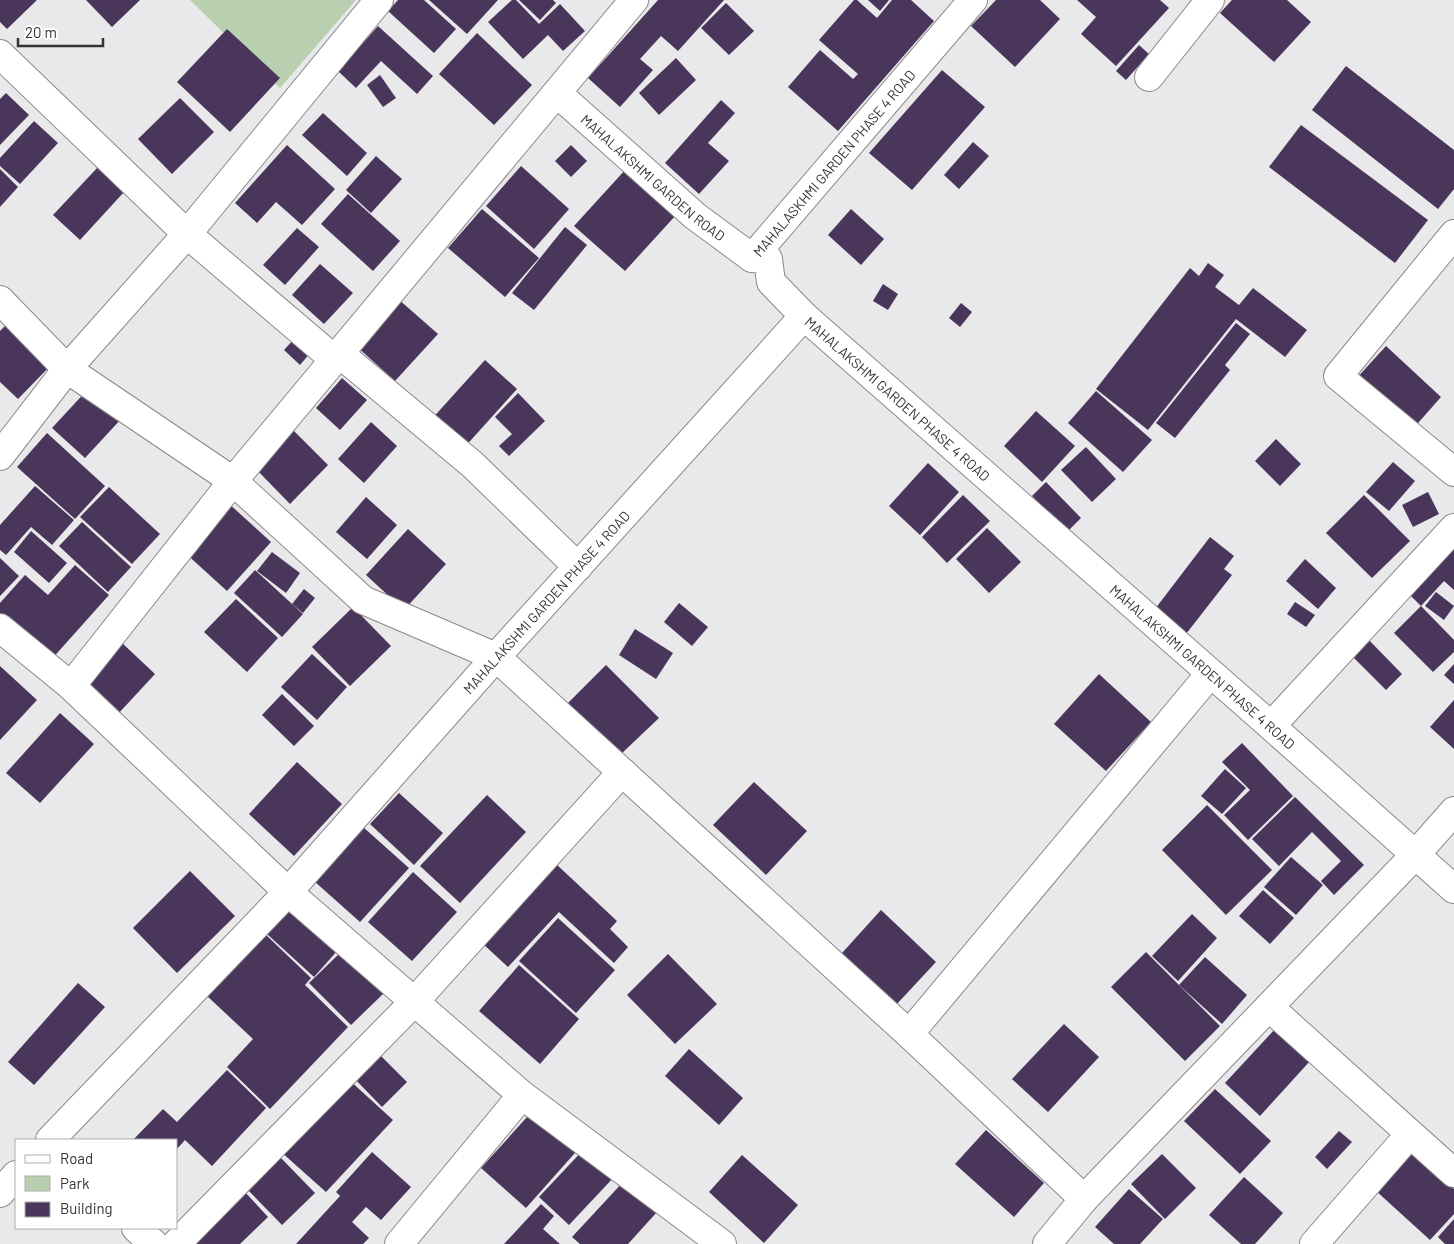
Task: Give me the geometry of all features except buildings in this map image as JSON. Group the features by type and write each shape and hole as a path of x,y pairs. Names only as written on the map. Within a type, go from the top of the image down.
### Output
{"street":[{"path":"0,456 67,369 186,234 379,0"},
{"path":"71,686 234,481 634,0"},
{"name":"MAHALASKHMI GARDEN PHASE 4 ROAD","path":"752,258 973,0"},
{"path":"1149,77 1210,0"},
{"path":"0,54 186,234 473,465 578,567"},
{"name":"MAHALAKSHMI GARDEN ROAD","path":"557,93 695,216 752,258"},
{"path":"1454,234 1338,376 1454,472"},
{"name":"MAHALASKHMI GARDEN PHASE 4 ROAD","path":"752,258 768,259 771,282 804,316"},
{"path":"0,300 67,369 234,481 363,600 496,657 909,1034 1084,1199"},
{"name":"MAHALAKSHMI GARDEN PHASE 4 ROAD","path":"51,1139 288,892 496,657 804,316 1454,889"},
{"path":"1271,726 1454,528"},
{"path":"0,628 71,686 288,892 414,1002 522,1094 722,1244"},
{"path":"909,1034 1210,674"},
{"path":"176,1244 414,1002 622,772"},
{"path":"1048,1244 1084,1199 1416,854 1454,811"},
{"path":"1269,1007 1454,1172"},
{"path":"399,1244 522,1094"},
{"path":"1314,1244 1410,1134"},
{"path":"0,1193 15,1177"},
{"path":"137,1229 154,1244"}],"green space":[{"path":"190,0 356,0 280,88"}]}
